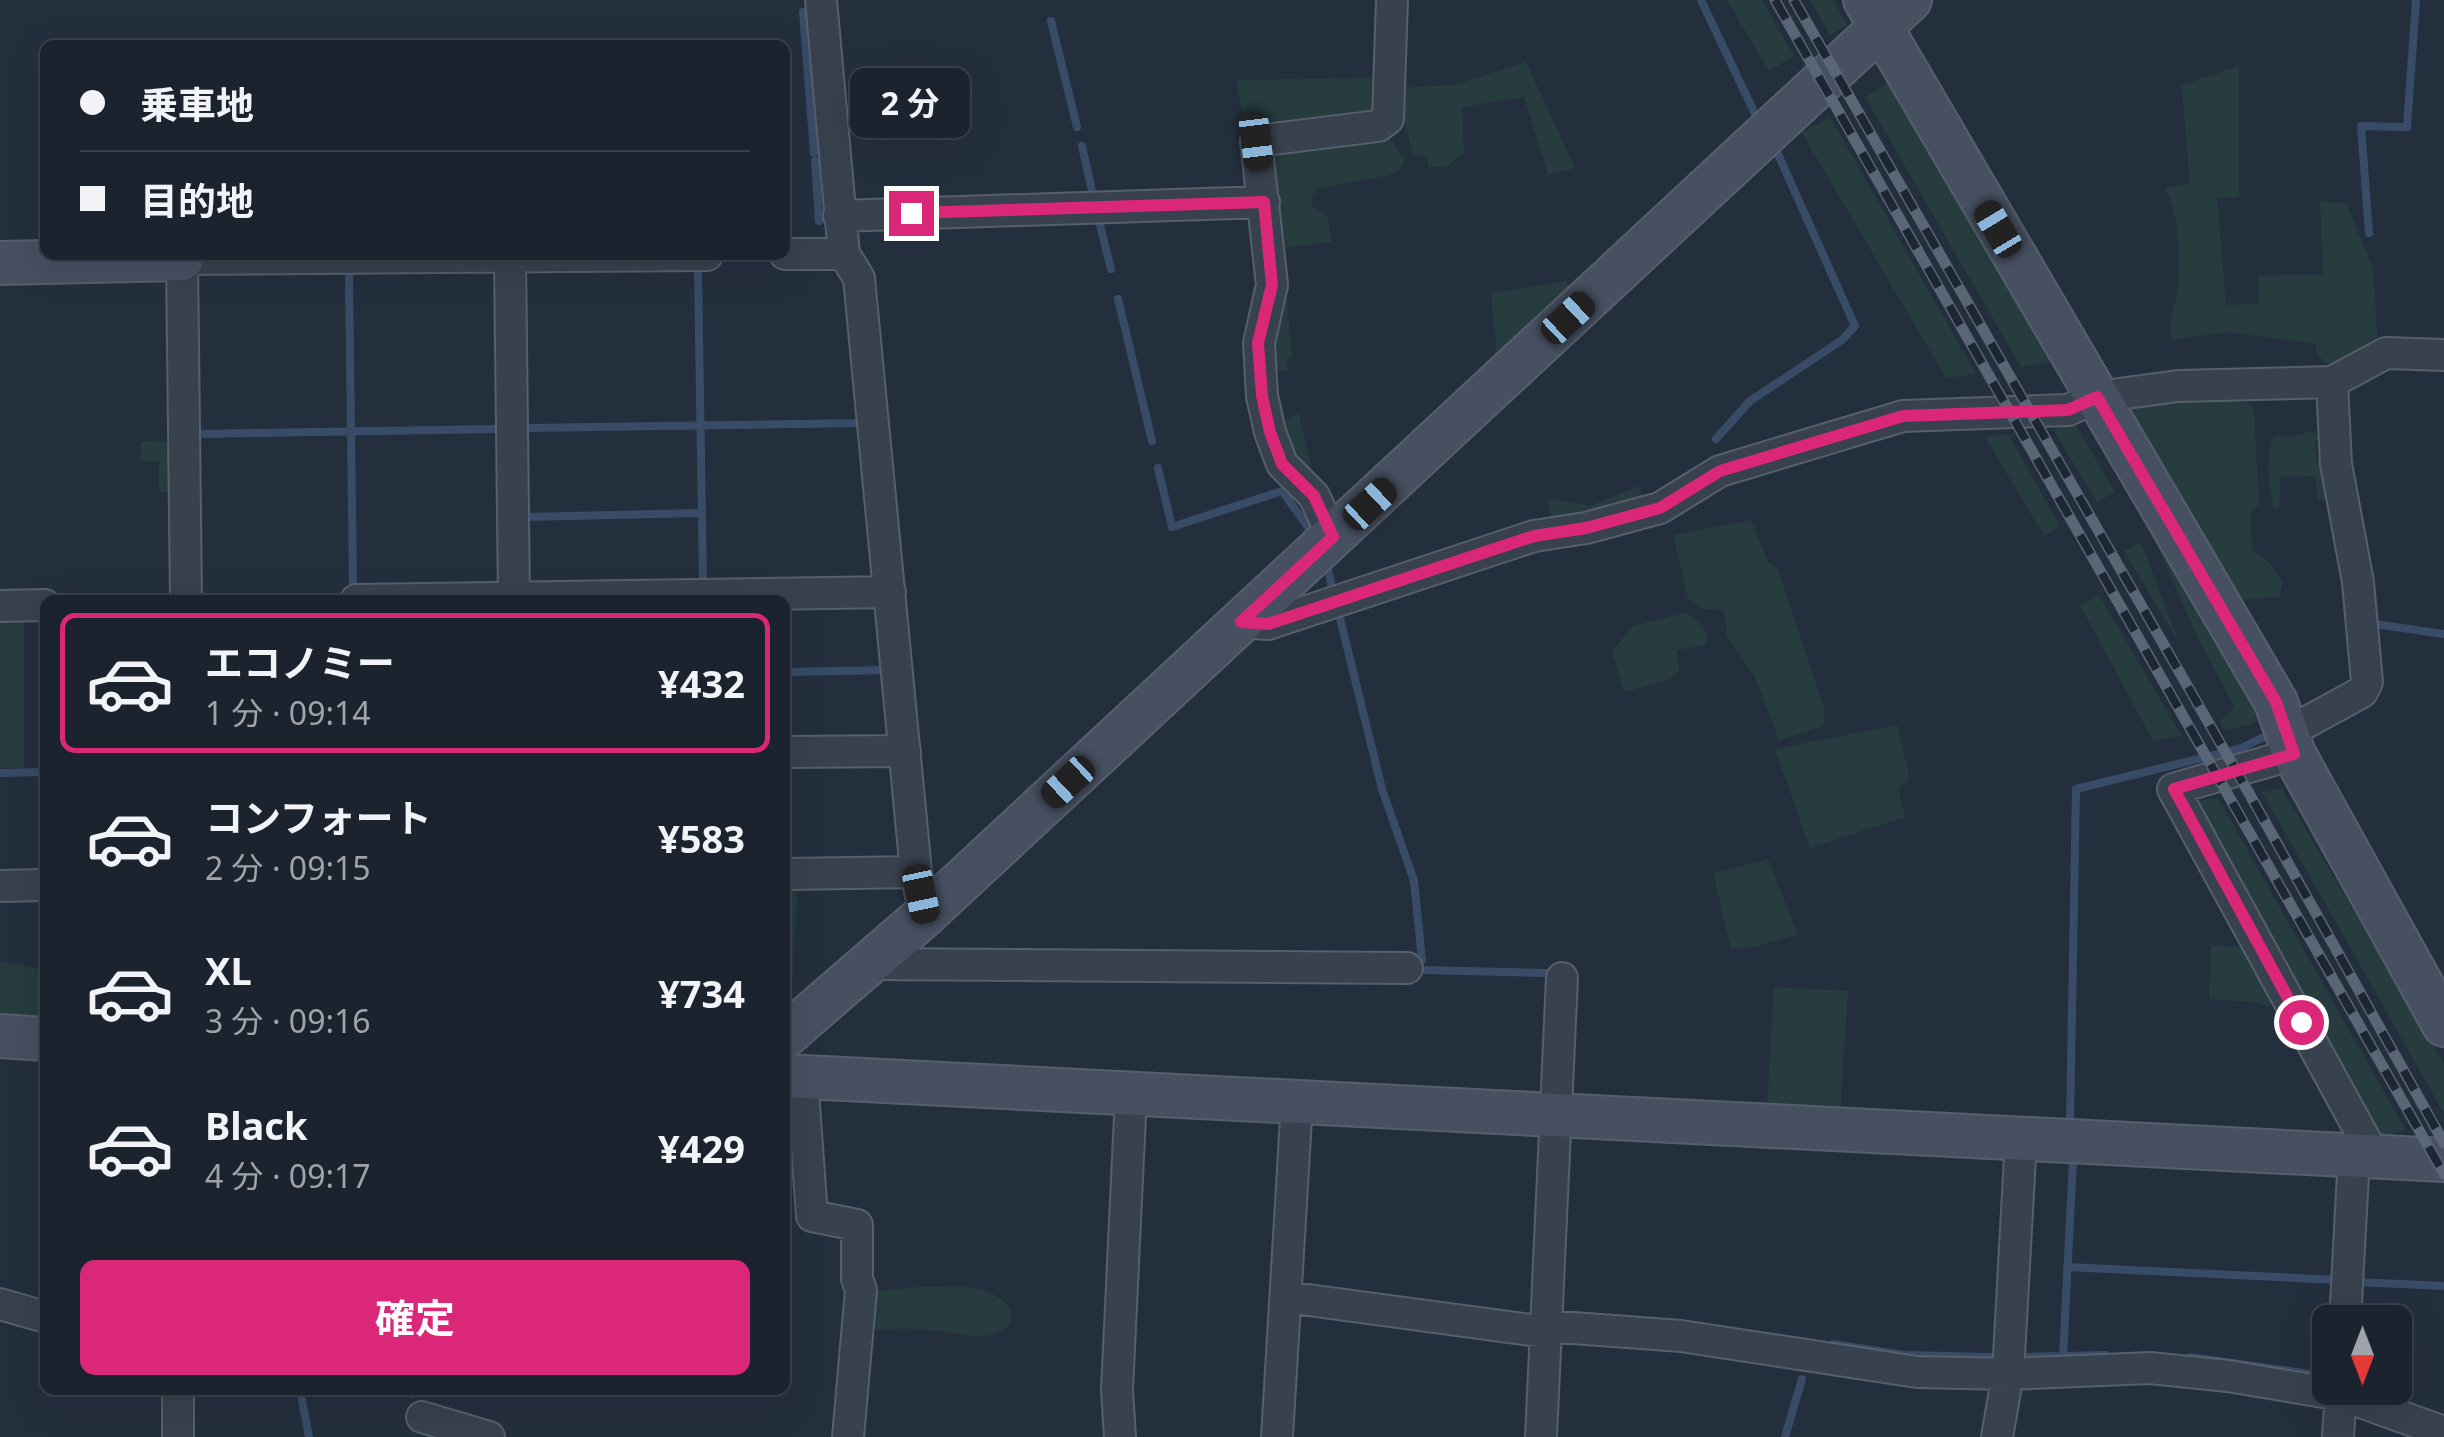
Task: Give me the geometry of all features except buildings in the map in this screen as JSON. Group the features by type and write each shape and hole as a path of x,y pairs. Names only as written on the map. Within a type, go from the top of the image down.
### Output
{"street":[{"path":"821,0 844,254 860,278 916,872 925,915"},
{"path":"1333,537 1314,496 1282,464 1262,396 1258,343 1272,285 1256,141 1378,126 1388,118 1392,0"},
{"path":"790,1032 925,915 1333,537 1885,9 2097,397 2276,702 2290,744 2444,1025"},
{"path":"840,216 1264,202"},
{"path":"790,254 844,254"},
{"path":"0,263 182,260 186,595"},
{"path":"510,260 514,595"},
{"path":"1241,622 1268,624 1534,536 1586,528 1660,508 1720,471 1903,416 2068,410 2097,397 2178,386 2332,382 2386,354 2444,355"},
{"path":"2332,382 2336,464 2358,582 2367,682 2362,692 2290,744 2174,789 2364,1156 2346,1305"},
{"path":"702,595 890,592"},
{"path":"0,606 40,605"},
{"path":"790,752 905,751"},
{"path":"790,874 916,872"},
{"path":"0,886 40,885"},
{"path":"868,964 1407,968"},
{"path":"1541,1437 1562,978"},
{"path":"0,1036 40,1038"},
{"path":"848,1437 861,1290 857,1280 857,1225 812,1216 794,1077 2444,1160"},
{"path":"1120,1437 1117,1390 1131,1095"},
{"path":"1277,1437 1297,1102"},
{"path":"1997,1437 2008,1374 2021,1138"},
{"path":"1286,1297 1546,1329 1681,1336 1917,1372 2008,1374 2150,1368 2312,1388"},
{"path":"0,1304 40,1316"},
{"path":"178,1395 178,1437"},
{"path":"2338,1437 2340,1405"},
{"path":"2374,1405 2444,1432"},
{"path":"422,1415 489,1437"}],"green space":[{"path":"1727,0 1762,0 1794,56 1769,71"},
{"path":"1810,0 1833,0 1847,25 1830,35"},
{"path":"1526,62 1575,168 1548,175 1524,97 1462,107 1464,153 1446,167 1428,167 1427,157 1413,154 1396,88 1454,85"},
{"path":"2239,66 2239,197 2217,198 2226,305 2259,303 2258,276 2323,274 2320,201 2346,203 2373,268 2378,346 2332,368 2317,355 2316,344 2228,332 2171,340 2178,247 2176,222 2165,188 2190,184 2182,85"},
{"path":"1383,78 1376,112 1245,130 1236,80"},
{"path":"1888,83 2051,362 2021,367 1865,97"},
{"path":"1830,117 1976,374 1946,378 1802,133"},
{"path":"1381,135 1390,139 1405,160 1400,169 1390,175 1316,189 1311,199 1313,207 1327,216 1333,242 1285,248 1270,155 1277,148"},
{"path":"1567,281 1571,291 1497,357 1491,293"},
{"path":"1286,284 1292,358 1286,359 1287,370 1273,372 1271,348"},
{"path":"2210,398 2249,403 2254,411 2259,504 2250,514 2252,550 2268,561 2283,582 2279,597 2237,600 2120,401"},
{"path":"1299,414 1312,471 1302,473 1282,421"},
{"path":"2076,425 2115,492 2097,502 2053,429"},
{"path":"2310,431 2319,435 2315,443 2317,461 2331,463 2330,500 2318,500 2313,476 2281,477 2279,507 2273,508 2268,468 2271,440"},
{"path":"2008,434 2060,526 2044,536 1985,437"},
{"path":"175,441 175,492 159,492 159,461 141,461 141,442"},
{"path":"2129,482 2264,718 2224,730 2220,721 2235,708 2198,638"},
{"path":"1639,486 1647,506 1552,525 1547,498 1590,506"},
{"path":"1751,520 1768,562 1778,569 1824,708 1821,727 1779,740 1755,677 1727,637 1724,610 1704,609 1688,599 1673,535"},
{"path":"2141,542 2179,643 2124,551"},
{"path":"2099,595 2182,736 2153,741 2080,605"},
{"path":"1686,613 1702,626 1706,645 1677,650 1679,670 1671,679 1624,692 1612,652 1632,626"},
{"path":"0,615 24,615 24,768 0,768"},
{"path":"1897,725 1910,779 1898,788 1905,817 1810,848 1775,749"},
{"path":"2282,789 2444,1064 2444,1113 2262,792"},
{"path":"2218,798 2406,1131 2381,1136 2189,802"},
{"path":"1768,859 1798,935 1731,949 1713,873"},
{"path":"790,880 798,880 792,990"},
{"path":"2211,945 2255,948 2273,998 2269,1007 2256,1002 2209,999"},
{"path":"0,961 40,969 40,1021 0,1019"},
{"path":"1774,987 1848,991 1840,1112 1767,1107"},
{"path":"970,1288 992,1294 1011,1309 1010,1325 981,1336 924,1329 874,1330 866,1326 867,1292"}],"waterway":[{"path":"1701,0 1756,116"},
{"path":"2369,233 2361,126 2407,127 2416,0"},
{"path":"803,12 814,153"},
{"path":"1051,21 1077,127"},
{"path":"1082,146 1092,191"},
{"path":"1716,439 1750,401 1842,340 1855,326 1777,152"},
{"path":"815,161 819,221"},
{"path":"1099,221 1111,269"},
{"path":"698,271 703,580"},
{"path":"349,276 353,587"},
{"path":"1118,299 1152,441"},
{"path":"527,428 865,423"},
{"path":"199,434 497,429"},
{"path":"1158,468 1172,527 1282,491 1310,530"},
{"path":"525,517 702,513"},
{"path":"1328,569 1333,594"},
{"path":"1338,610 1382,789 1414,881 1422,960"},
{"path":"2368,623 2444,634"},
{"path":"790,672 891,670"},
{"path":"2070,1123 2076,789 2239,749 2270,734"},
{"path":"0,773 40,772"},
{"path":"1423,970 1549,973 1549,978"},
{"path":"2063,1356 2073,1161"},
{"path":"2067,1267 2338,1280"},
{"path":"2357,1282 2444,1286"},
{"path":"1833,1344 1904,1355 1991,1357"},
{"path":"2024,1357 2106,1355"},
{"path":"2190,1357 2312,1374"},
{"path":"1785,1437 1802,1379"},
{"path":"301,1395 309,1437"}],"railway":[{"path":"1775,0 2444,1174"},
{"path":"1794,0 2250,795 2444,1143"}],"route":[{"path":"911,213 1264,202 1272,285 1258,343 1262,396 1282,464 1314,496 1333,537 1241,622 1268,624 1534,536 1586,528 1660,508 1720,471 1903,416 2068,410 2097,397 2276,702 2294,754 2174,789 2301,1022"}]}
